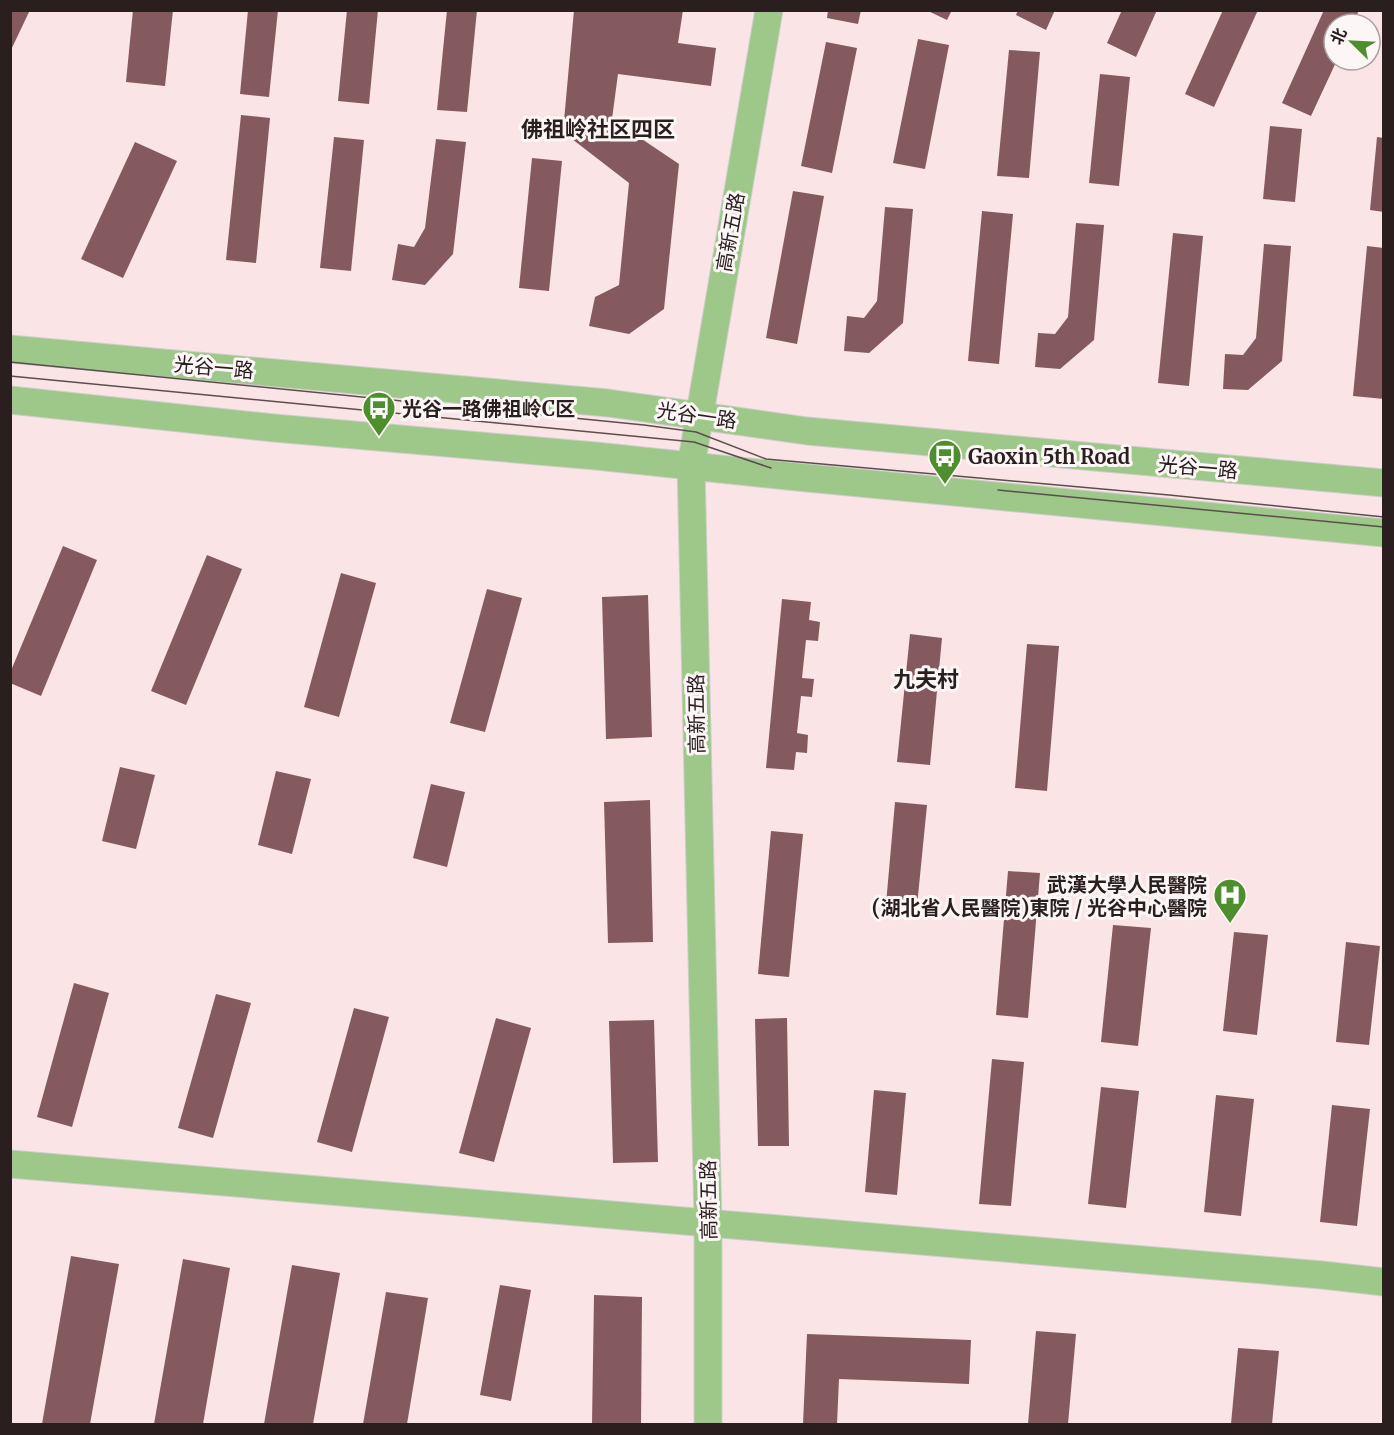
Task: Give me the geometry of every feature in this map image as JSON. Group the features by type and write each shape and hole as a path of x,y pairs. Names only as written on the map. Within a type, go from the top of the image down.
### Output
{"main road":[{"name":"高新五路","path":"708,1425 708,1230 691,466 769,10"},
{"name":"光谷一路","path":"10,349 608,403 807,431 1383,483"},
{"path":"10,400 273,428 1383,533"},
{"path":"10,1164 1383,1295"},
{"path":"10,1177 1322,1275 1383,1282"}],"building":[{"path":"10,10 30,10 10,52"},
{"path":"133,10 173,10 165,86 126,82"},
{"path":"248,10 278,10 269,97 240,94"},
{"path":"347,10 378,10 369,104 338,101"},
{"path":"447,10 477,10 467,112 437,110"},
{"path":"574,10 683,10 678,43 716,48 711,86 618,74 612,119 679,164 664,309 629,334 589,326 595,297 619,285 629,183 563,132"},
{"path":"828,10 861,10 858,24 827,18"},
{"path":"926,10 952,10 947,20"},
{"path":"1018,10 1055,10 1046,30 1016,15"},
{"path":"1122,10 1157,10 1136,57 1107,43"},
{"path":"1223,10 1258,10 1214,107 1185,94"},
{"path":"1324,10 1359,10 1358,12 1323,12"},
{"path":"1322,14 1322,72 1331,72 1311,116 1282,103"},
{"path":"918,39 949,45 925,169 893,163"},
{"path":"826,42 857,48 832,173 801,166"},
{"path":"1009,50 1040,52 1029,178 997,176"},
{"path":"1100,74 1130,77 1119,186 1089,183"},
{"path":"241,115 270,118 256,263 226,260"},
{"path":"1270,126 1302,129 1295,202 1263,199"},
{"path":"334,137 364,140 351,271 320,268"},
{"path":"1377,137 1384,138 1384,212 1370,210"},
{"path":"436,139 466,142 453,254 425,285 392,280 398,244 414,247 425,228"},
{"path":"135,142 177,161 123,278 81,259"},
{"path":"532,158 562,161 549,291 519,288"},
{"path":"793,191 824,196 797,344 766,338"},
{"path":"885,207 913,209 903,323 869,353 844,351 847,316 864,318 877,301"},
{"path":"982,211 1013,214 999,364 968,361"},
{"path":"1076,223 1104,225 1094,340 1060,369 1035,367 1038,333 1055,334 1068,317"},
{"path":"1173,233 1203,236 1189,386 1158,383"},
{"path":"1264,244 1291,246 1282,361 1248,390 1223,389 1225,354 1243,355 1256,338"},
{"path":"1367,246 1384,248 1384,399 1353,396"},
{"path":"63,546 97,560 41,696 10,683 10,673"},
{"path":"207,555 242,569 186,705 151,691"},
{"path":"341,573 376,583 339,717 304,707"},
{"path":"487,589 522,598 485,732 450,723"},
{"path":"648,595 652,737 606,739 602,597"},
{"path":"782,599 811,602 809,620 820,622 818,641 806,640 802,678 814,679 812,697 801,696 797,733 808,735 807,753 796,752 794,770 766,768"},
{"path":"910,634 942,638 930,765 897,762"},
{"path":"1027,644 1059,646 1047,791 1015,788"},
{"path":"120,767 155,775 136,849 102,841"},
{"path":"276,771 311,779 292,854 258,845"},
{"path":"431,784 465,792 447,867 413,858"},
{"path":"650,800 653,942 608,943 604,802"},
{"path":"895,802 927,805 917,906 886,904"},
{"path":"771,831 803,834 789,977 758,974"},
{"path":"1008,871 1040,873 1028,1018 996,1015"},
{"path":"1113,925 1151,928 1138,1046 1101,1042"},
{"path":"1234,932 1268,935 1257,1035 1223,1031"},
{"path":"1346,942 1380,946 1369,1045 1336,1042"},
{"path":"74,983 109,993 72,1127 37,1117"},
{"path":"216,994 251,1003 213,1138 178,1128"},
{"path":"354,1008 389,1017 352,1152 317,1142"},
{"path":"496,1018 531,1028 494,1162 459,1153"},
{"path":"787,1018 789,1146 758,1146 755,1019"},
{"path":"654,1020 658,1162 613,1163 609,1021"},
{"path":"992,1059 1024,1062 1011,1206 979,1204"},
{"path":"1101,1087 1139,1091 1126,1208 1088,1204"},
{"path":"874,1090 906,1093 897,1195 865,1192"},
{"path":"1216,1095 1254,1099 1241,1216 1204,1212"},
{"path":"1332,1105 1370,1109 1357,1226 1320,1222"},
{"path":"71,1256 119,1264 90,1424 42,1424"},
{"path":"183,1259 230,1268 203,1424 154,1424"},
{"path":"292,1265 340,1273 313,1424 264,1424"},
{"path":"500,1285 531,1290 511,1401 480,1395"},
{"path":"386,1292 428,1298 407,1424 363,1424"},
{"path":"594,1295 642,1297 641,1424 592,1424"},
{"path":"1036,1331 1076,1334 1068,1424 1028,1424"},
{"path":"807,1334 971,1340 969,1384 839,1379 837,1424 803,1424"},
{"path":"1238,1348 1279,1351 1272,1424 1231,1424"}],"tram line":[{"path":"10,362 644,425 696,432 766,459 1169,495 1384,517"},
{"path":"10,376 694,442 771,468"},
{"path":"998,490 1384,527"}],"place":[{"name":"光谷一路佛祖岭C区","path":"379,437"},
{"name":"Gaoxin 5th Road","path":"945,485"},
{"name":"武漢大學人民醫院 (湖北省人民醫院)東院 / 光谷中心醫院","path":"1230,924"}],"district":[{"name":"佛祖岭社区四区","path":"598,129"},
{"name":"九夫村","path":"926,679"}]}
